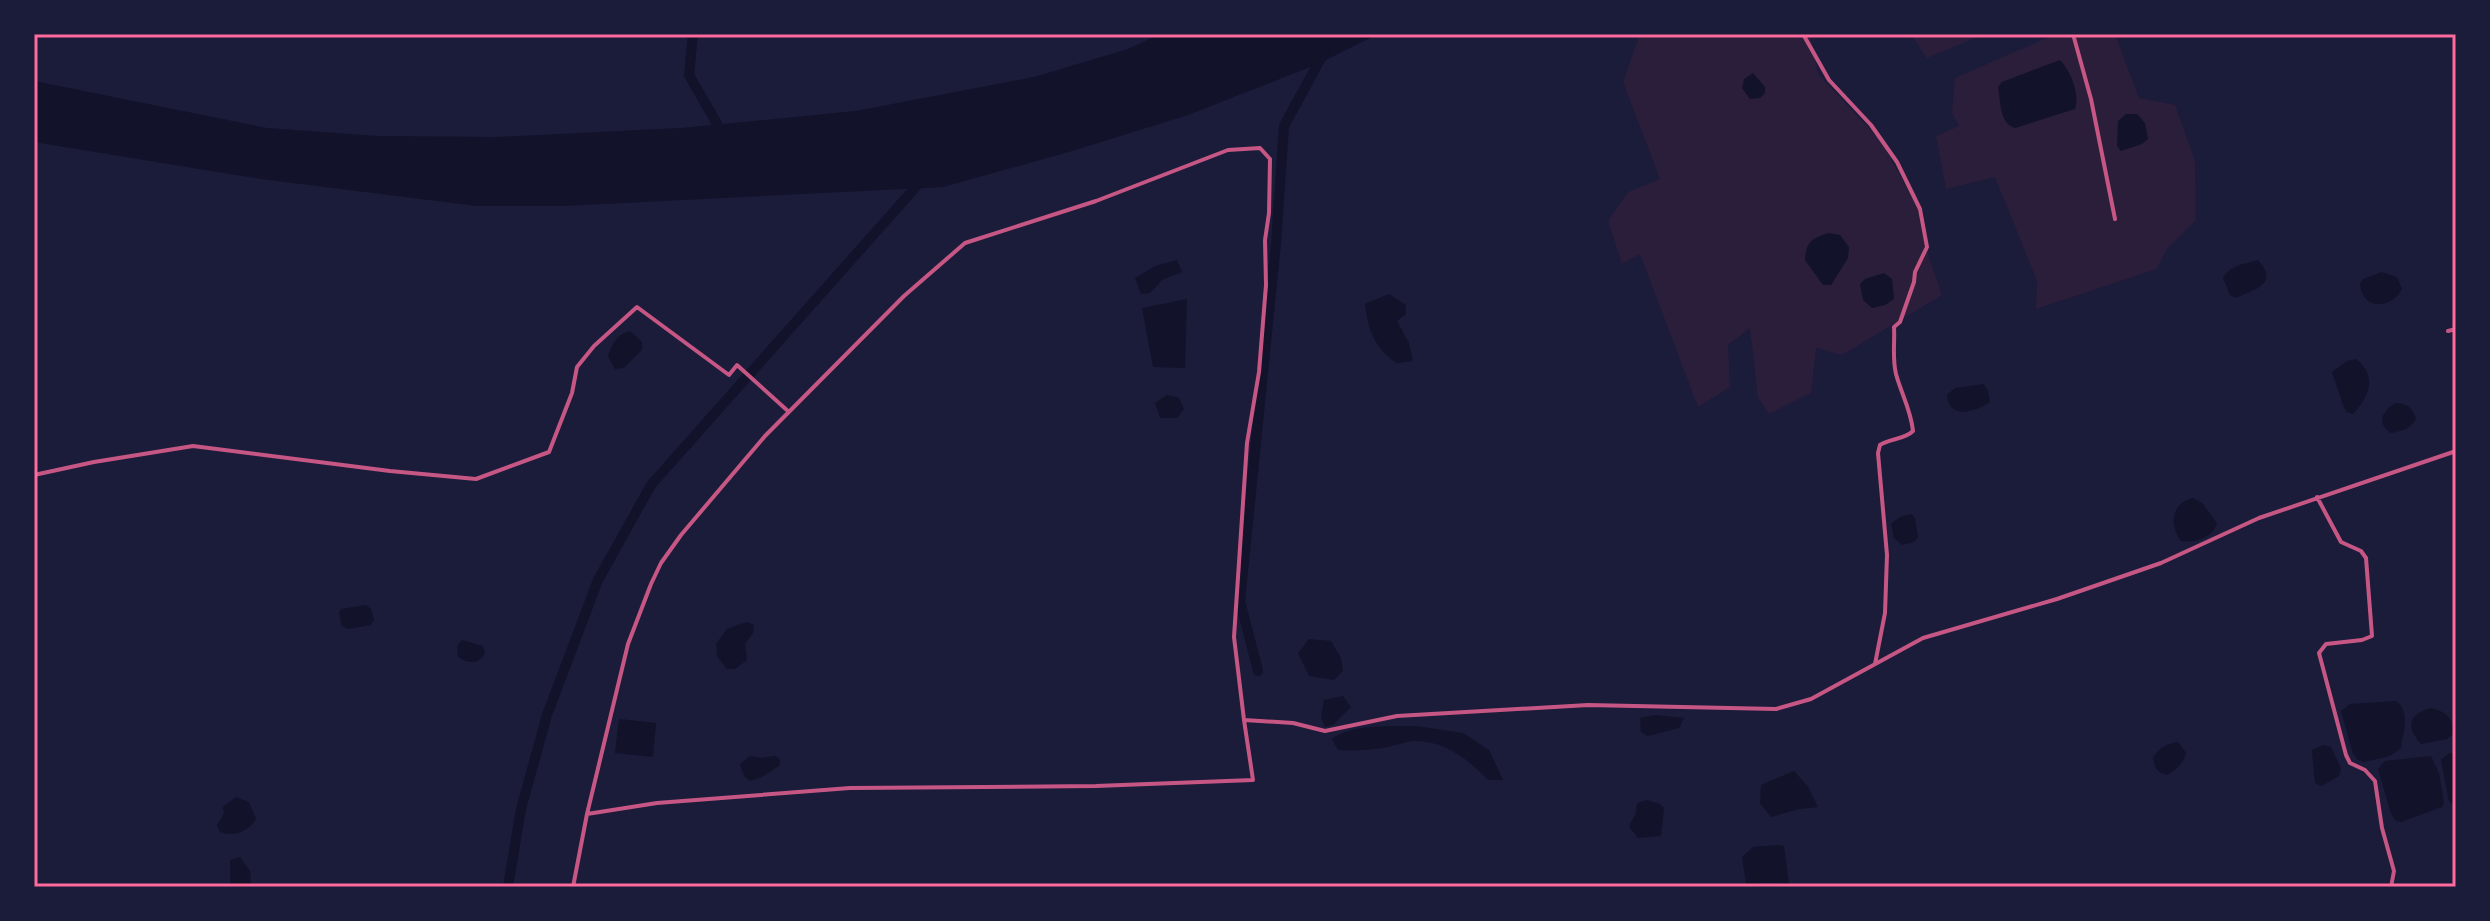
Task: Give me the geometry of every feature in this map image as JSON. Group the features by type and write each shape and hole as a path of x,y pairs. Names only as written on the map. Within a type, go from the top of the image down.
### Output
{"street":[{"path":"1803,34 1829,80 1871,125 1897,162 1920,209 1927,247 1915,272 1900,322 1894,327 1892,354 1912,417 1913,431 1886,441 1880,445 1878,453 1887,555 1885,613 1875,664"},
{"path":"2073,34 2091,99 2115,219"},
{"path":"573,887 587,814 628,644 661,563 700,513 789,412 904,296 965,243 1096,201 1228,150 1249,147 1266,151 1270,159 1265,240 1266,285 1259,372 1247,443 1234,637 1253,780 850,788 657,803 587,814"},
{"path":"34,475 193,446 476,479 549,452 572,393 577,367 594,346 637,307 729,375 737,365 789,412"},
{"path":"2448,331 2456,329"},
{"path":"1244,720 1293,723 1325,731 1397,716 1588,705 1776,709 1811,699 1923,638 2057,599 2161,563 2242,524 2456,451"},
{"path":"2317,497 2341,542 2361,551 2366,558 2372,636 2326,644 2319,653 2346,755 2350,763 2371,774 2375,781 2382,828 2394,871 2391,887"}],"shaded area":[{"path":"1160,34 1378,34 1318,64 1188,115 943,187 562,206 477,206 261,179 34,142 34,81 267,128 378,136 496,137 681,128 856,111 1034,77 1128,49"},
{"path":"1640,34 1810,34 1818,74 1881,141 1919,210 1929,258 1942,295 1842,355 1816,348 1811,393 1769,414 1758,398 1750,328 1728,345 1730,387 1698,407 1640,254 1622,264 1608,221 1628,192 1660,179 1623,82"},
{"path":"1911,34 1985,34 1927,58"},
{"path":"2056,34 2115,34 2139,98 2175,105 2195,161 2196,220 2167,249 2157,269 2036,309 2037,281 1995,177 1946,189 1936,136 1959,126 1952,113 1955,78"},
{"path":"2060,60 2074,83 2075,109 2015,128 2006,122 1998,87 2002,82"},
{"path":"1753,73 1765,87 1765,93 1760,98 1750,99 1742,88 1744,79"},
{"path":"2126,114 2137,114 2145,123 2148,139 2121,151 2117,146 2118,121"},
{"path":"1829,233 1840,235 1849,247 1848,258 1831,285 1823,285 1805,260 1811,242"},
{"path":"1177,260 1182,272 1162,280 1150,293 1141,294 1135,278 1155,266"},
{"path":"2258,260 2266,275 2262,285 2235,298 2230,295 2223,278 2226,274 2238,266"},
{"path":"2382,272 2397,277 2402,289 2391,301 2371,303 2362,293 2360,284 2363,279"},
{"path":"1884,273 1892,279 1894,299 1872,308 1863,300 1860,284 1865,279"},
{"path":"1389,294 1406,305 1406,314 1397,321 1409,343 1413,361 1397,363 1383,352 1368,322 1365,304"},
{"path":"1187,299 1185,368 1153,367 1142,308"},
{"path":"630,331 642,342 642,350 624,368 615,369 608,356 618,337"},
{"path":"2356,359 2367,372 2369,386 2353,414 2344,408 2332,372 2347,361"},
{"path":"1984,384 1990,402 1970,411 1952,408 1947,395 1955,388"},
{"path":"1167,395 1179,398 1184,409 1177,418 1160,418 1155,403"},
{"path":"2396,403 2409,407 2416,419 2411,426 2390,433 2383,425 2382,417"},
{"path":"2193,498 2202,503 2217,523 2212,532 2203,538 2181,541 2175,528 2174,515 2180,505"},
{"path":"1911,514 1915,518 1918,537 1914,542 1902,545 1894,538 1891,524"},
{"path":"366,605 371,609 374,620 371,625 348,629 342,626 341,609"},
{"path":"747,622 754,625 753,633 745,644 747,660 735,669 727,669 717,656 716,644 727,629"},
{"path":"1309,639 1331,641 1341,658 1343,671 1334,680 1309,676 1298,653"},
{"path":"462,640 483,646 485,652 480,659 470,662 458,657 457,646"},
{"path":"1343,696 1351,707 1334,724 1325,727 1321,718 1324,700"},
{"path":"2396,701 2405,716 2401,748 2390,756 2364,762 2358,760 2353,754 2341,711 2350,704"},
{"path":"2430,708 2448,716 2453,734 2447,739 2421,744 2413,732 2412,722 2417,714"},
{"path":"1655,715 1684,718 1679,728 1648,736 1641,732 1640,718"},
{"path":"619,719 656,723 653,757 615,753"},
{"path":"1416,726 1463,733 1489,750 1503,780 1488,780 1464,758 1435,744 1413,741 1375,749 1338,750 1332,739 1361,728"},
{"path":"2178,742 2186,753 2183,760 2167,775 2161,773 2153,758 2163,747"},
{"path":"2323,745 2331,747 2341,768 2339,776 2322,786 2315,783 2312,750"},
{"path":"2449,753 2456,753 2456,807 2449,801 2441,760"},
{"path":"750,756 775,756 780,759 780,765 750,781 744,776 740,764"},
{"path":"2431,756 2439,773 2444,804 2401,822 2396,821 2391,814 2378,769 2385,761"},
{"path":"1794,771 1808,787 1818,807 1771,817 1760,803 1761,785"},
{"path":"236,797 249,802 256,819 240,832 220,832 217,825 224,813 223,807"},
{"path":"1647,800 1664,808 1661,836 1638,838 1629,826 1637,803"},
{"path":"1784,846 1789,884 1764,883 1762,887 1749,887 1742,857 1753,847"},
{"path":"240,857 250,871 251,887 230,887 230,860"}],"waterway":[{"path":"693,34 689,75 724,136"},
{"path":"1258,671 1240,601 1276,243 1284,126 1334,34"},
{"path":"508,887 521,809 547,715 598,580 651,485 922,180"}]}
